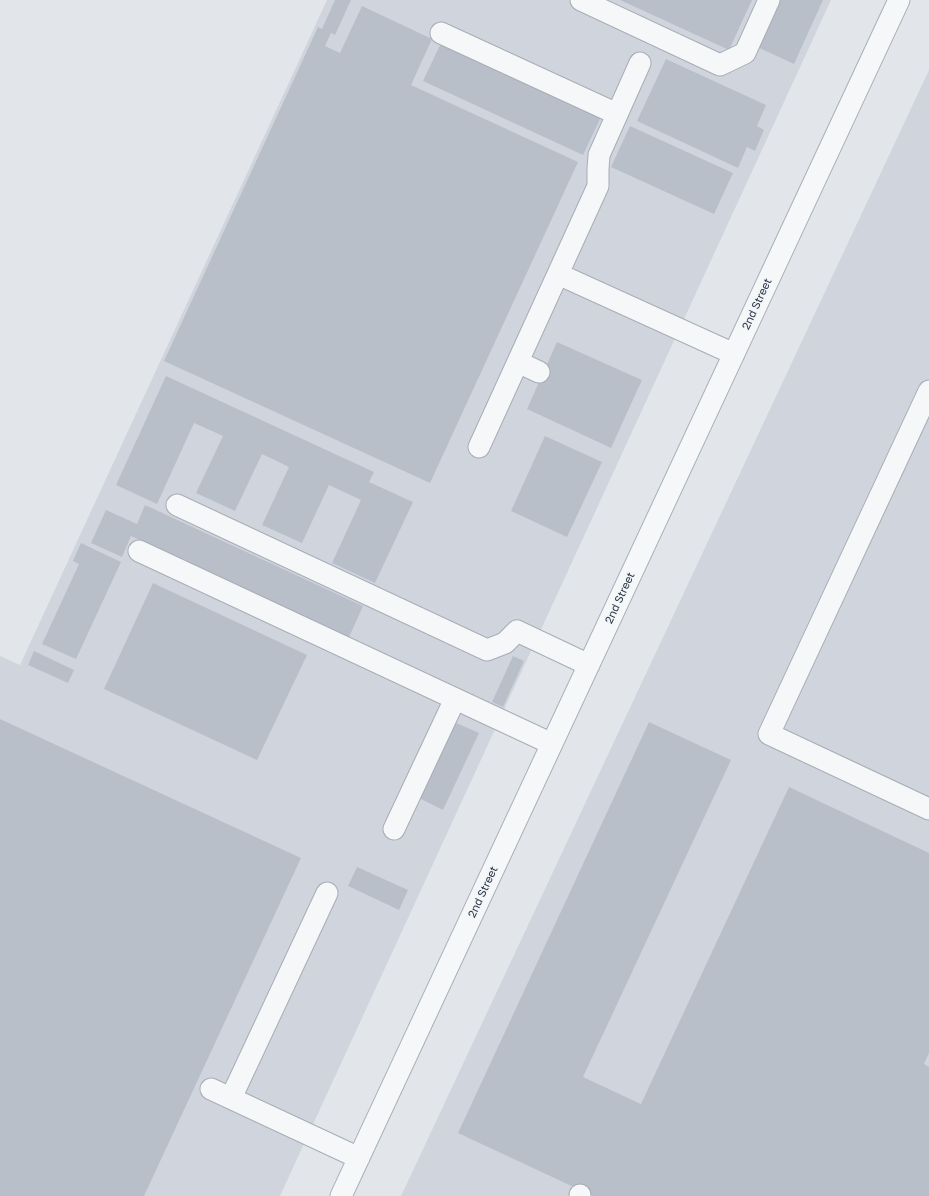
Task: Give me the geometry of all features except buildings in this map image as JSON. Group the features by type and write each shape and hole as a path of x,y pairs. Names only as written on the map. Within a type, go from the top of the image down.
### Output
{"street":[{"path":"581,0 720,65 745,53 769,0"},
{"name":"2nd Street","path":"341,1196 900,0"},
{"path":"441,33 617,114"},
{"path":"479,447 598,186 599,155 640,63"},
{"path":"558,274 734,354"},
{"path":"518,362 539,372"},
{"path":"929,391 768,734 929,809"},
{"path":"177,504 487,650 506,643 517,631 589,665"},
{"path":"139,551 552,744"},
{"path":"394,829 455,698"},
{"path":"231,1098 327,893"},
{"path":"211,1088 359,1158"}],"shaded area":[{"path":"327,0 831,0 280,1196 0,1196 0,656 20,665"},
{"path":"929,70 929,1196 401,1196"}]}
